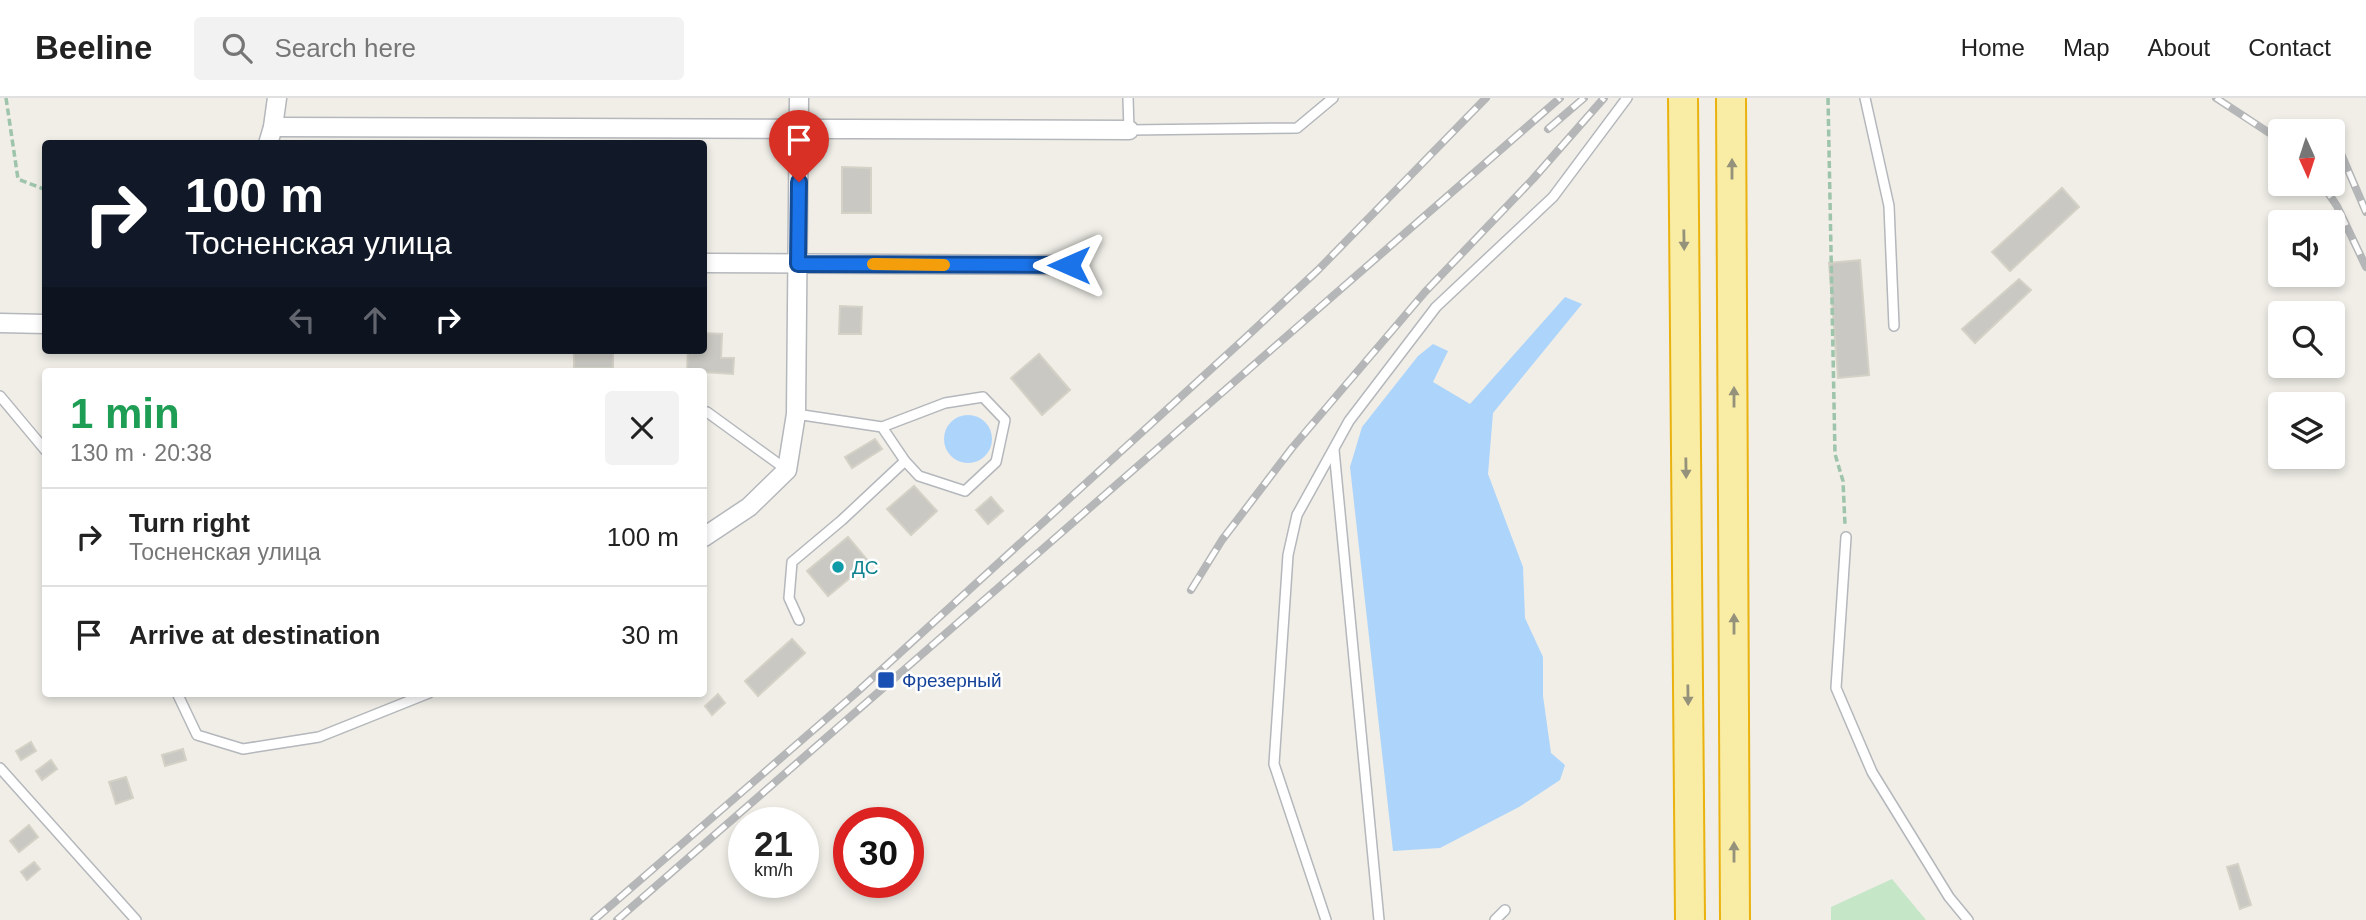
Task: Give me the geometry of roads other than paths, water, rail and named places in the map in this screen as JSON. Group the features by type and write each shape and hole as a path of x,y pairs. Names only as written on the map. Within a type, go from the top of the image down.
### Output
{"highway":[{"path":"1683,98 1690,920"},
{"path":"1731,98 1735,920"}],"street":[{"path":"277,98 271,135 799,128 1129,130"},
{"path":"707,535 749,507 788,470 796,414 799,98"},
{"path":"707,263 1069,265"},
{"path":"0,323 42,324"}],"lane":[{"path":"1128,98 1129,130 1297,128 1333,98"},
{"path":"1326,920 1275,764 1288,555 1297,515 1349,421 1436,307 1553,197 1627,98"},
{"path":"1865,98 1889,206 1894,326"},
{"path":"0,396 42,446"},
{"path":"796,414 882,427 945,403 983,397 1006,420 996,463 965,491 919,476 905,461 882,427"},
{"path":"707,412 788,470"},
{"path":"1334,449 1380,920"},
{"path":"799,620 789,598 792,562 905,461"},
{"path":"1846,537 1836,688 1872,772 1949,897 1968,920"},
{"path":"179,697 197,735 243,749 319,737 419,697"},
{"path":"0,768 136,920"},
{"path":"1495,920 1505,910"}],"water":[{"path":"1565,297 1582,304 1493,413 1488,474 1523,567 1525,618 1543,657 1543,696 1551,753 1565,765 1560,780 1519,807 1440,848 1393,851 1350,467 1362,427 1418,356 1433,344 1448,351 1433,382 1470,404"},
{"path":"968,415 985,422 992,439 985,456 968,463 951,456 944,439 951,422"}],"railway":[{"path":"594,920 856,693 1243,340 1318,270 1486,98"},
{"path":"617,920 1560,98"},
{"path":"1548,129 1584,98"},
{"path":"1191,590 1222,540 1292,448 1425,292 1533,179 1604,98"},
{"path":"2216,98 2268,132"},
{"path":"2345,163 2366,212"},
{"path":"2330,196 2366,267"}],"place":[{"name":"ДС","path":"838,567"},
{"name":"Фрезерный","path":"886,680"}]}
